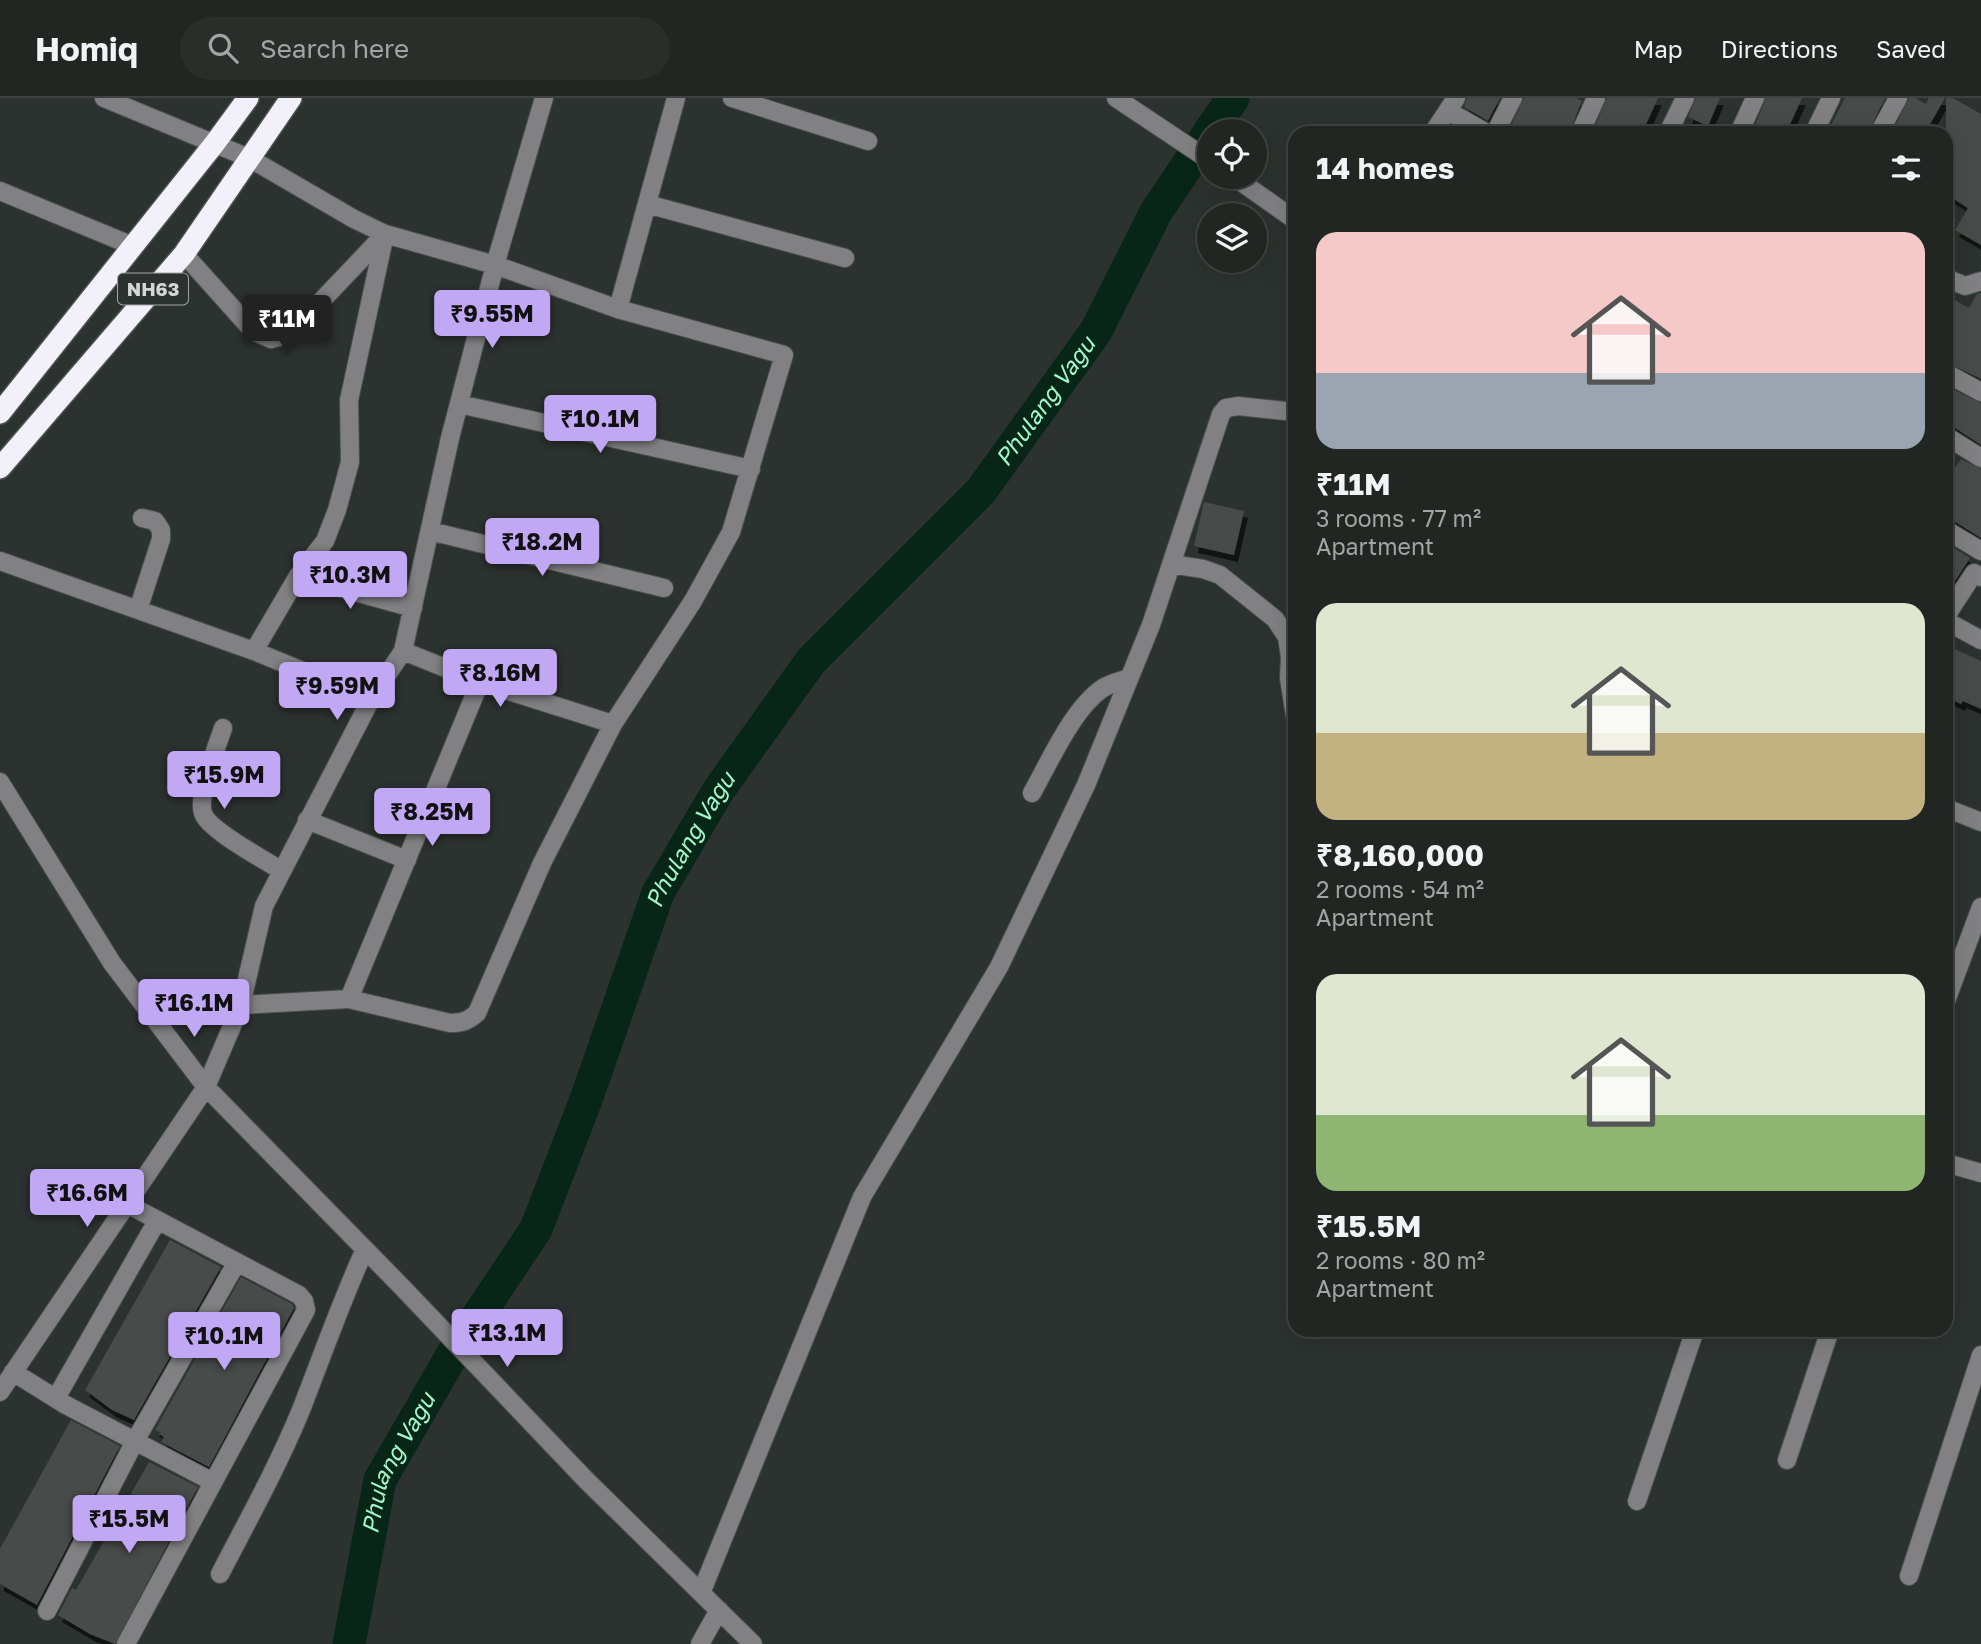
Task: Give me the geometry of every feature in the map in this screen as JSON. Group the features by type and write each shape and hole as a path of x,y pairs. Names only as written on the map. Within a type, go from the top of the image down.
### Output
{"highway":[{"name":"NH63","path":"0,412 248,98"},
{"name":"NH63","path":"0,468 184,254 291,98"}],"street":[{"path":"104,98 249,158 385,234 495,265 618,309 784,355 731,532 693,601 613,724 542,863 477,1013 462,1023 450,1023 349,999 241,1004"},
{"path":"0,1392 205,1087 241,1004 264,906 371,699 403,651 458,404 544,98"},
{"path":"618,309 676,98"},
{"path":"732,98 869,141"},
{"path":"1499,126 1513,98"},
{"path":"1671,126 1685,98"},
{"path":"1742,126 1755,98"},
{"path":"1817,126 1831,98"},
{"path":"1883,126 1898,98"},
{"path":"1117,99 1197,152"},
{"path":"1583,126 1595,99"},
{"path":"1438,126 1452,105 1478,126"},
{"path":"1251,189 1288,215"},
{"path":"0,191 133,246"},
{"path":"647,204 845,258"},
{"path":"184,254 253,331 271,339 290,334 385,234"},
{"path":"254,651 298,576 326,541 337,510 350,462 349,400 385,234"},
{"path":"1953,281 1965,285 1981,281"},
{"path":"1953,377 1981,391"},
{"path":"458,404 751,469"},
{"path":"701,1592 862,1197 999,967 1086,785 1152,625 1221,414 1226,408 1238,406 1288,411"},
{"path":"1953,440 1981,458"},
{"path":"138,610 161,539 161,530 155,521 142,517"},
{"path":"430,531 664,588"},
{"path":"1953,534 1981,551"},
{"path":"0,561 254,651 371,699"},
{"path":"1171,564 1203,569 1220,575 1275,619 1288,644"},
{"path":"1953,606 1979,571"},
{"path":"298,576 413,608"},
{"path":"1953,625 1981,640"},
{"path":"403,651 480,682 613,724"},
{"path":"1032,793 1074,720 1090,698 1106,686 1129,678"},
{"path":"349,999 480,682"},
{"path":"223,728 202,794 203,813 211,826 282,871"},
{"path":"0,782 112,963 205,1087 401,1286 586,1480 753,1644"},
{"path":"1953,811 1981,821"},
{"path":"307,820 407,860"},
{"path":"1953,982 1981,907"},
{"path":"1953,1165 1981,1173"},
{"path":"126,1644 306,1310 299,1295 127,1204"},
{"path":"56,1398 158,1221"},
{"path":"220,1574 300,1411 343,1297 365,1250"},
{"path":"47,1611 135,1441 237,1262"},
{"path":"1637,1501 1693,1337"},
{"path":"1787,1460 1828,1337"},
{"path":"1909,1576 1981,1355"},
{"path":"13,1372 213,1482"},
{"path":"699,1644 719,1610"}],"building":[{"path":"1467,98 1500,98 1488,121 1464,107"},
{"path":"1524,98 1576,98 1582,101 1572,126 1511,126"},
{"path":"1607,98 1658,98 1645,126 1595,126"},
{"path":"1696,98 1720,98 1708,126 1688,117"},
{"path":"1766,98 1802,98 1789,126 1755,126"},
{"path":"1845,98 1885,98 1871,126 1831,126"},
{"path":"1909,98 1926,104 1929,98 1945,98 1929,126 1895,126"},
{"path":"1946,98 1953,98 1981,114 1981,245 1955,230 1968,208 1953,198 1953,126 1946,126"},
{"path":"1981,293 1981,379 1953,365 1953,299 1969,308 1977,294"},
{"path":"1953,389 1981,403 1981,445 1953,427"},
{"path":"1961,459 1981,469 1981,538 1953,521 1953,471"},
{"path":"1204,502 1244,511 1234,555 1194,546"},
{"path":"1953,547 1970,558 1953,584"},
{"path":"1953,648 1981,661 1981,709 1963,701 1961,704 1953,700"},
{"path":"170,1240 221,1267 134,1420 112,1410 85,1390"},
{"path":"241,1277 292,1304 294,1308 209,1467 161,1442 164,1437 155,1430"},
{"path":"71,1420 120,1446 37,1605 0,1584 0,1549"},
{"path":"149,1462 198,1487 115,1644 90,1634 58,1615 72,1588 76,1590"}],"waterway":[{"name":"Phulang Vagu","path":"1218,119 1233,98"},
{"name":"Phulang Vagu","path":"349,1644 380,1480 452,1355 536,1229 587,1097 658,893 718,791 811,661 981,491 1096,331 1156,212 1197,151"}]}
